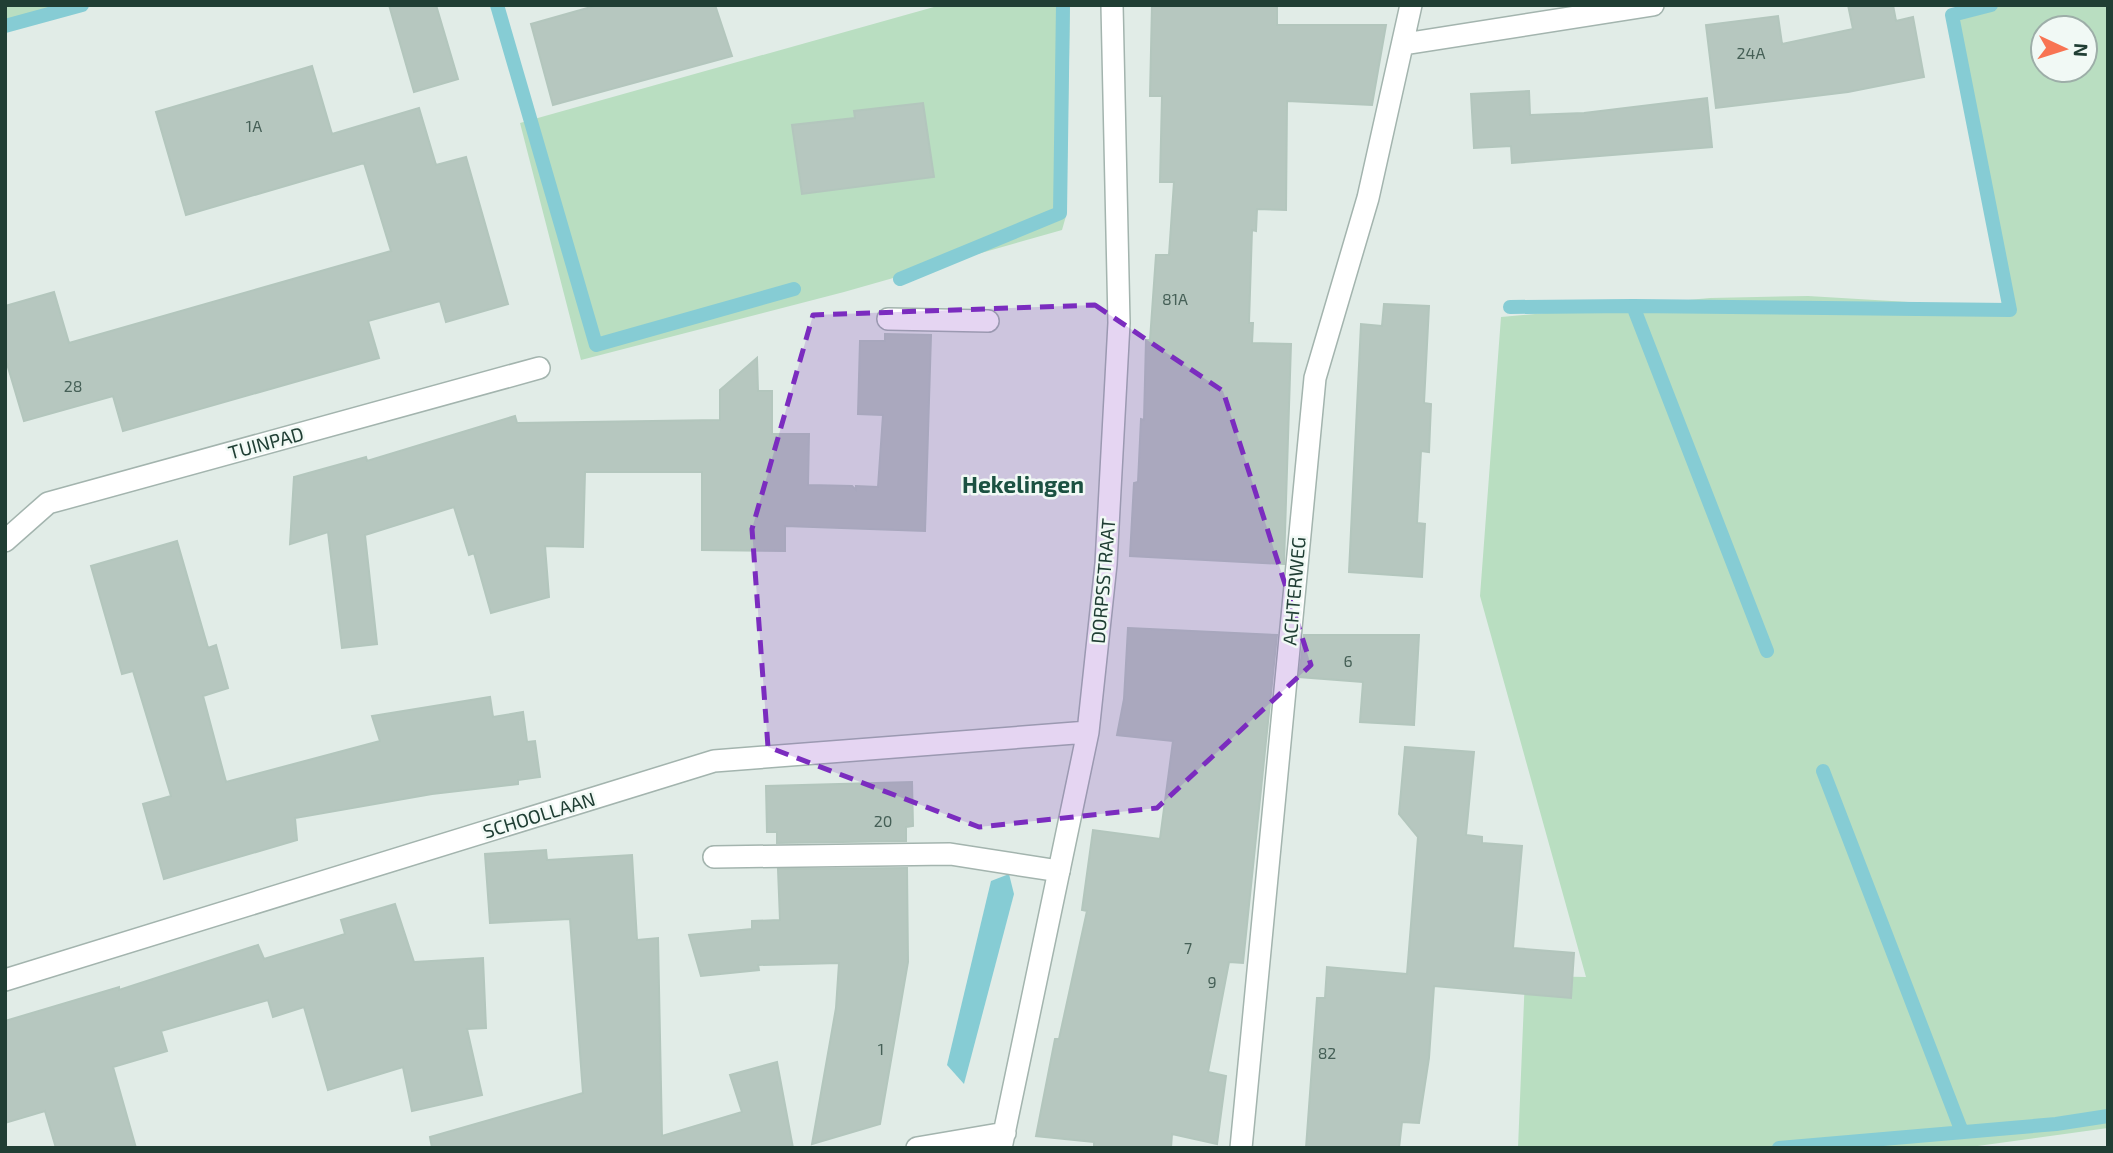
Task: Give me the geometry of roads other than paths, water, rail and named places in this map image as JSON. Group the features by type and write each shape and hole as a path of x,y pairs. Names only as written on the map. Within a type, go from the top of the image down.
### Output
{"street":[{"name":"DORPSSTRAAT","path":"1003,1140 1088,732 1107,564 1119,323 1112,5"},
{"name":"ACHTERWEG","path":"1241,1148 1315,378 1368,198 1411,5"},
{"path":"1404,44 1653,5"},
{"path":"888,318 988,321"},
{"name":"TUINPAD","path":"5,541 48,503 539,368"},
{"name":"SCHOOLLAAN","path":"5,980 714,761 1088,732"},
{"path":"715,857 950,854 1059,871"},
{"path":"917,1148 1003,1140"}],"water":[{"path":"1009,874 1014,894 964,1084 947,1065 991,881"}],"waterway":[{"path":"5,26 82,5"},
{"path":"497,5 596,345 794,289"},
{"path":"900,279 1060,213 1063,5"},
{"path":"1767,651 1633,306 2010,310 1952,15 1991,5"},
{"path":"1510,307 1633,306"},
{"path":"1823,771 1962,1132"},
{"path":"1779,1148 2056,1124 2108,1116"}],"district":[{"name":"Hekelingen","path":"1023,485"}]}
